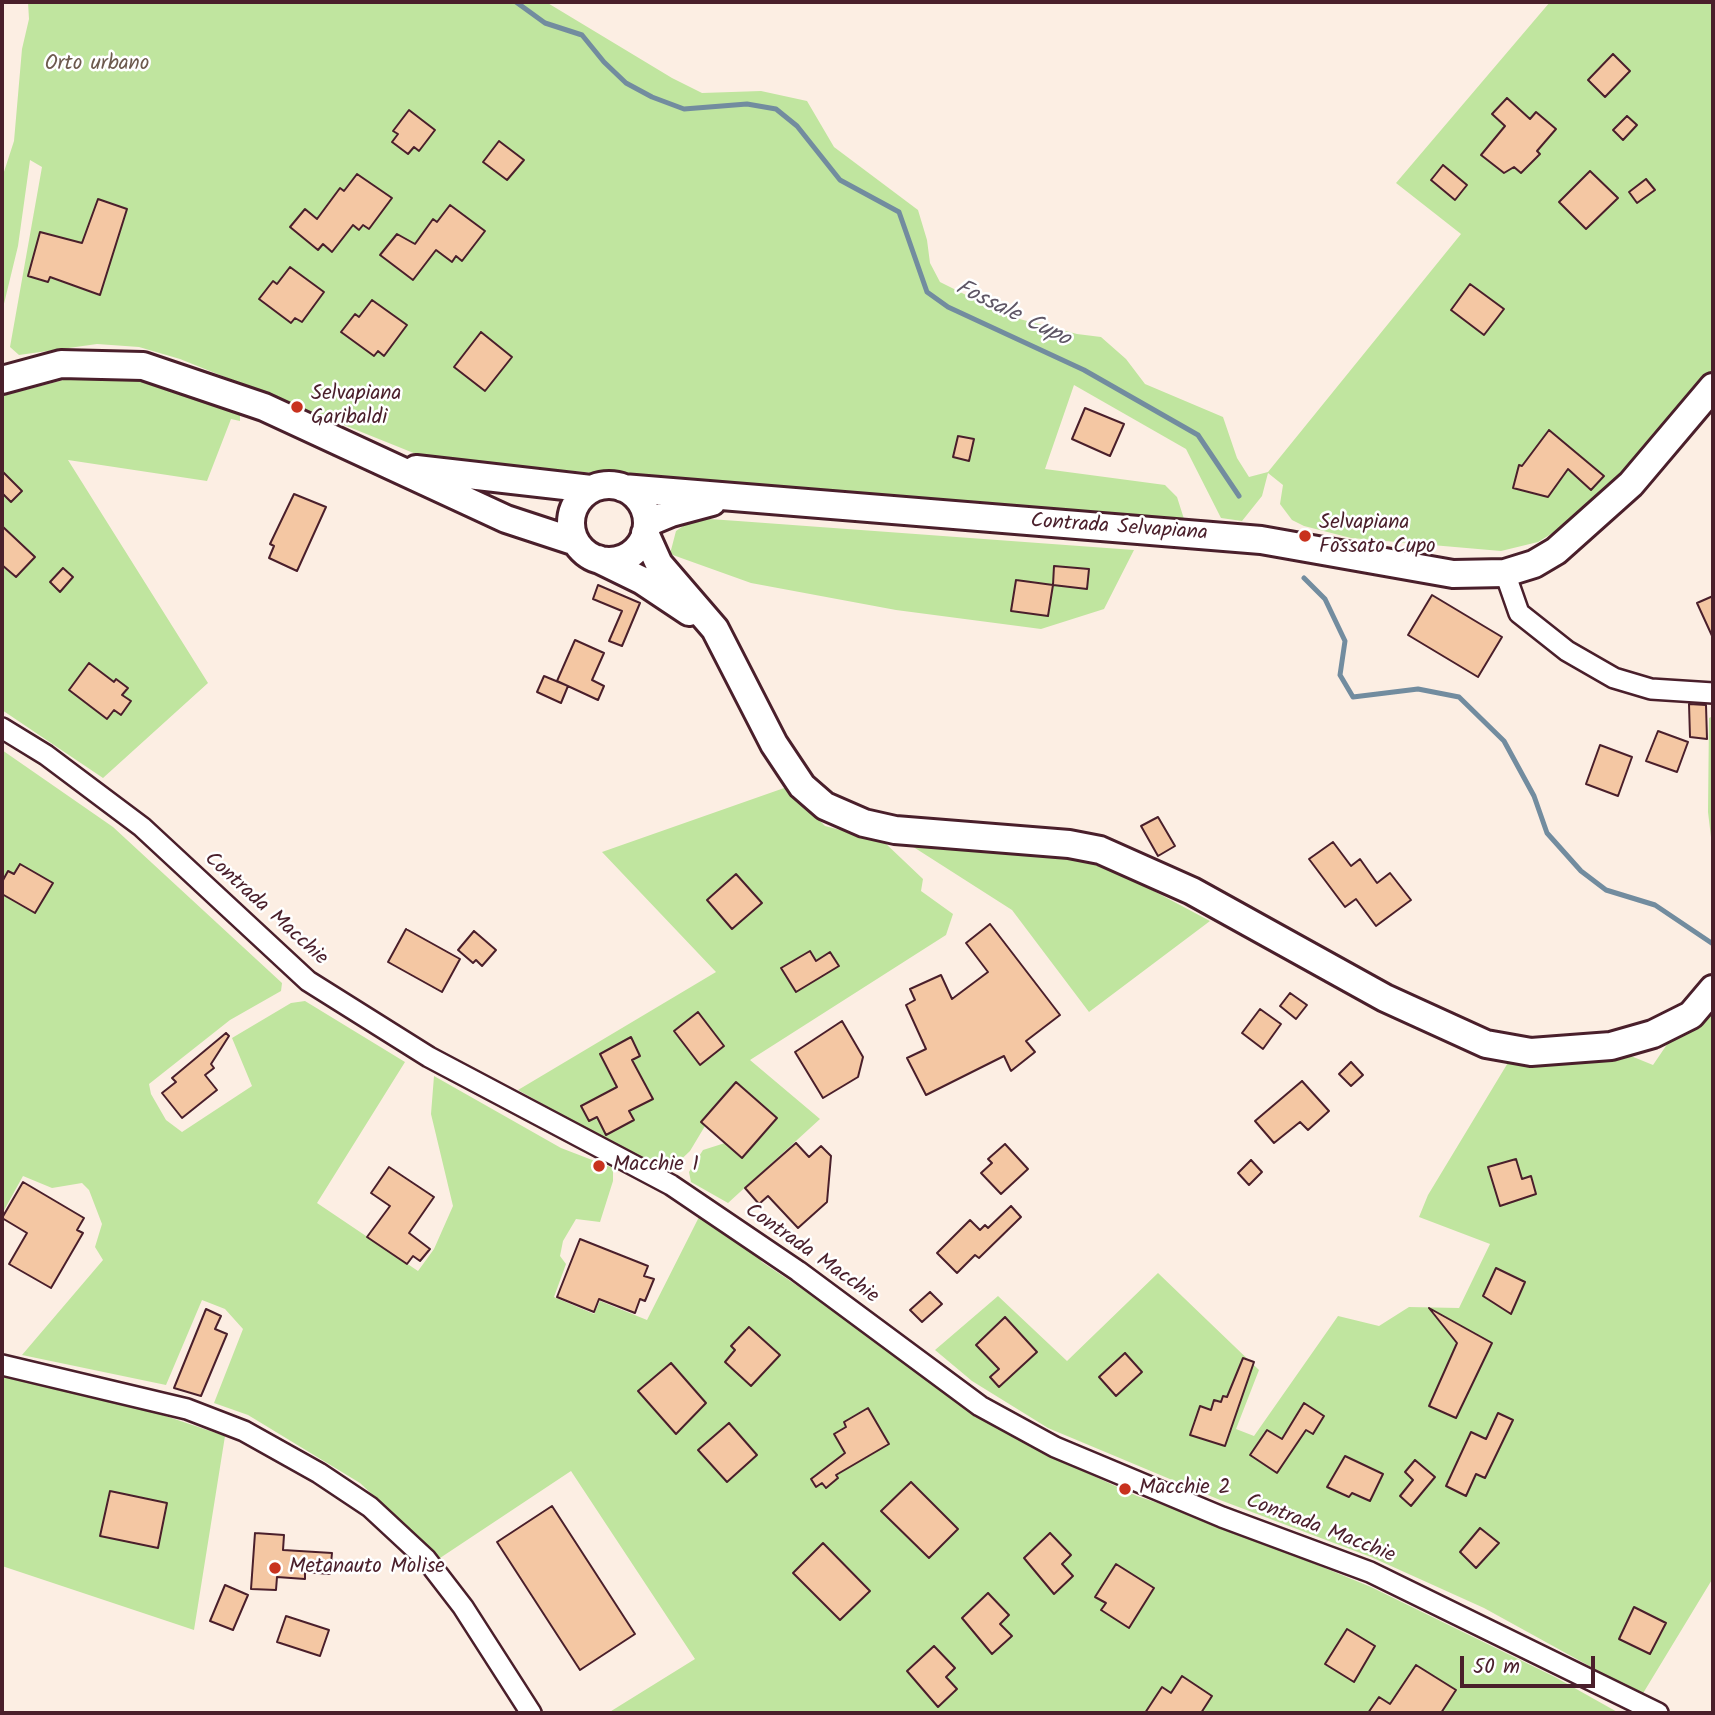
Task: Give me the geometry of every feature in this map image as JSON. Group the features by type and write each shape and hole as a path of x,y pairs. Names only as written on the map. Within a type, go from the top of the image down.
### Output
{"main road":[{"path":"2,380 61,364 143,366 264,407 506,519 612,560 626,556 638,547 646,528"},
{"name":"Contrada Selvapiana","path":"623,488 1261,540 1453,575 1505,573 1534,564 1556,551 1631,484 1713,387"},
{"path":"386,465 591,489 607,485 623,488 641,502 646,528 659,564 715,629 774,744 802,786 825,806 864,822 895,830 1069,844 1100,850 1192,891 1385,998 1486,1044 1531,1052 1611,1046 1653,1034 1691,1015 1713,989"},
{"path":"591,489 580,499 572,512 572,527 587,550 641,580 715,629"},
{"name":"Contrada Selvapiana","path":"646,528 671,513 731,498"}],"street":[{"path":"1505,573 1519,613 1567,651 1615,678 1651,689 1713,693"},
{"name":"Contrada Macchie","path":"2,728 46,755 142,827 308,981 429,1057 671,1185 798,1271 980,1406 1055,1447 1222,1517 1370,1572 1658,1713"},
{"path":"2,1364 187,1409 244,1430 319,1473 370,1507 426,1559 463,1607 531,1713"}],"green space":[{"name":"Orto urbano","path":"28,2 546,2 672,78 702,93 761,91 807,101 834,147 918,210 927,240 930,263 940,282 1008,316 1077,334 1101,337 1126,359 1145,384 1223,417 1237,458 1249,477 1268,472 1461,234 1396,183 1550,2 1713,2 1713,369 1618,478 1577,518 1538,542 1501,551 1351,538 1304,526 1292,520 1280,504 1283,485 1268,473 1262,496 1242,521 1221,518 1186,449 1074,385 1045,469 1165,485 1177,497 1184,519 866,497 426,458 180,359 139,347 97,344 19,355 10,347 42,167 30,160 18,246 2,312 2,178 14,141 22,49 29,19"},
{"path":"118,376 157,383 240,411 240,421 231,419 207,481 68,460 208,683 103,778 2,710 2,396 75,377"},
{"path":"695,518 1134,550 1104,609 1041,629 896,610 751,583 670,554 676,531"},
{"path":"1713,716 1713,854 1708,812 1709,718"},
{"path":"2,750 113,827 282,983 281,991 230,1020 149,1084 151,1094 166,1120 182,1132 252,1086 232,1038 291,1003 305,1001 405,1062 317,1203 418,1271 434,1249 453,1206 431,1114 434,1076 561,1148 613,1168 613,1181 600,1222 576,1219 563,1241 560,1256 566,1264 554,1297 594,1314 600,1301 647,1320 699,1217 755,1251 762,1262 877,1339 961,1403 1035,1449 1137,1496 1208,1520 1371,1587 1555,1677 1619,1713 608,1713 695,1659 571,1471 440,1558 360,1483 248,1415 214,1403 243,1329 225,1309 202,1300 166,1385 22,1355 103,1260 95,1247 102,1224 89,1190 82,1183 52,1188 23,1176 2,1214"},
{"path":"787,787 825,826 883,841 923,879 921,891 953,914 946,935 750,1060 820,1119 728,1203 691,1182 689,1172 703,1150 725,1143 705,1126 690,1151 669,1171 622,1149 518,1090 716,972 602,852"},
{"path":"904,841 1034,851 1103,864 1210,921 1089,1012 1012,910"},
{"path":"1713,1010 1713,1578 1642,1695 1484,1608 1371,1557 1220,1500 1048,1428 972,1381 935,1350 998,1296 1067,1361 1158,1273 1259,1370 1236,1429 1254,1436 1338,1316 1379,1326 1409,1307 1459,1308 1490,1244 1419,1217 1428,1195 1509,1061 1564,1064 1626,1054 1653,1065 1670,1040 1698,1026"},
{"path":"2,1376 139,1407 225,1436 194,1630 2,1566"}],"building":[{"path":"1613,54 1630,71 1605,97 1588,80"},
{"path":"1507,98 1530,119 1536,112 1556,129 1537,151 1540,154 1521,173 1514,167 1504,173 1481,155 1505,126 1492,114"},
{"path":"409,110 435,130 419,151 414,147 408,154 392,142 398,134 393,131"},
{"path":"1627,116 1637,125 1623,140 1613,130"},
{"path":"499,141 524,160 507,180 483,162"},
{"path":"1443,165 1467,185 1455,200 1431,180"},
{"path":"1590,171 1618,198 1586,229 1559,202"},
{"path":"357,174 392,198 369,229 363,225 359,230 353,225 332,252 323,244 318,250 290,227 305,209 317,219 340,188 344,191"},
{"path":"1646,179 1655,190 1637,203 1629,192"},
{"path":"98,199 127,209 100,295 50,277 48,282 28,276 40,232 82,243"},
{"path":"450,205 485,231 462,261 456,256 452,262 436,250 413,280 380,255 397,234 415,244 433,219 437,222"},
{"path":"290,267 324,292 302,322 295,318 291,323 259,299 273,281 277,284"},
{"path":"1470,284 1504,309 1484,335 1451,310"},
{"path":"372,300 407,325 384,356 378,351 374,356 341,332 355,314 359,317"},
{"path":"481,332 512,357 485,391 454,367"},
{"path":"1085,408 1124,424 1110,456 1072,439"},
{"path":"1549,430 1604,476 1591,490 1568,469 1548,497 1513,488 1519,465 1522,466"},
{"path":"958,436 974,439 969,461 953,457"},
{"path":"2,471 22,491 11,502 2,493"},
{"path":"294,494 326,507 297,571 269,558 274,546 270,544"},
{"path":"2,526 35,557 16,577 2,565"},
{"path":"1054,566 1089,569 1087,589 1053,585"},
{"path":"63,568 73,577 60,592 50,582"},
{"path":"1016,580 1053,585 1048,616 1011,611"},
{"path":"598,585 640,603 622,646 609,641 622,611 593,599"},
{"path":"1432,595 1502,637 1478,677 1408,635"},
{"path":"1713,596 1713,638 1697,603"},
{"path":"575,640 604,653 592,680 604,686 598,700 557,681"},
{"path":"89,663 114,682 116,679 128,688 122,695 131,701 121,715 114,710 107,719 69,690"},
{"path":"544,676 568,686 561,703 537,692"},
{"path":"1689,704 1706,705 1707,739 1690,737"},
{"path":"1658,731 1688,742 1677,772 1646,761"},
{"path":"1600,745 1632,757 1618,796 1586,784"},
{"path":"1158,817 1175,846 1158,856 1141,826"},
{"path":"1333,842 1351,866 1360,859 1377,883 1390,873 1411,900 1376,926 1356,899 1345,907 1309,859"},
{"path":"20,864 53,883 35,913 2,894 2,882 8,871 14,874"},
{"path":"736,874 762,903 732,929 707,900"},
{"path":"990,924 1060,1015 1026,1041 1035,1052 1011,1071 1004,1056 926,1095 907,1058 926,1049 906,1005 915,1000 910,989 941,975 952,999 988,972 966,943"},
{"path":"406,929 460,959 442,992 388,962"},
{"path":"474,931 496,950 482,966 476,960 473,963 458,950"},
{"path":"810,951 816,961 830,952 839,966 796,992 781,968"},
{"path":"1290,993 1307,1005 1296,1019 1280,1006"},
{"path":"1260,1009 1281,1024 1263,1049 1242,1033"},
{"path":"698,1012 724,1046 700,1065 674,1031"},
{"path":"842,1021 863,1057 858,1077 823,1098 795,1052"},
{"path":"226,1033 229,1036 211,1064 214,1068 205,1075 217,1090 182,1118 162,1093 176,1082 172,1078"},
{"path":"631,1037 640,1056 632,1060 653,1099 629,1111 634,1120 606,1135 597,1117 589,1121 581,1106 617,1087 600,1054"},
{"path":"1351,1062 1363,1075 1351,1086 1339,1074"},
{"path":"1302,1081 1329,1111 1308,1130 1300,1122 1274,1143 1255,1121"},
{"path":"736,1082 777,1118 742,1158 701,1122"},
{"path":"796,1143 809,1157 821,1146 831,1156 827,1202 798,1228 768,1196 759,1204 745,1188"},
{"path":"1005,1144 1028,1169 1001,1194 981,1173 992,1163 988,1159"},
{"path":"1516,1159 1522,1179 1531,1176 1536,1194 1500,1206 1488,1167"},
{"path":"1251,1160 1262,1172 1249,1185 1238,1173"},
{"path":"389,1167 434,1197 409,1233 430,1249 420,1261 413,1256 407,1264 367,1237 390,1206 371,1193"},
{"path":"23,1182 84,1218 77,1230 83,1233 51,1288 9,1264 27,1233 2,1218"},
{"path":"1011,1206 1021,1217 979,1258 975,1255 957,1273 937,1253 970,1220 980,1230 985,1225 988,1228"},
{"path":"580,1239 648,1266 644,1276 654,1279 645,1301 640,1299 635,1313 599,1299 594,1312 557,1297"},
{"path":"1496,1268 1525,1282 1511,1314 1483,1296"},
{"path":"930,1292 942,1304 922,1322 910,1310"},
{"path":"1429,1308 1492,1343 1456,1418 1429,1406 1457,1343"},
{"path":"206,1309 221,1316 215,1329 227,1334 201,1396 174,1388"},
{"path":"1005,1317 1037,1352 999,1387 990,1377 999,1369 976,1345"},
{"path":"749,1327 780,1355 751,1386 725,1362 735,1350 731,1346"},
{"path":"1125,1353 1142,1372 1116,1396 1099,1377"},
{"path":"1243,1358 1254,1362 1225,1446 1190,1435 1200,1406 1211,1410 1214,1400 1221,1402 1223,1396 1227,1397"},
{"path":"671,1363 706,1403 676,1434 638,1391"},
{"path":"1304,1403 1324,1416 1313,1434 1306,1430 1277,1473 1250,1455 1267,1430 1282,1439"},
{"path":"868,1408 889,1444 836,1475 838,1478 826,1488 822,1483 816,1487 811,1479 845,1453 834,1434 846,1427 844,1422"},
{"path":"1498,1413 1513,1420 1485,1478 1476,1474 1466,1496 1446,1486 1471,1432 1486,1439"},
{"path":"729,1423 757,1455 727,1482 698,1450"},
{"path":"1345,1456 1383,1474 1370,1501 1352,1493 1349,1497 1327,1487"},
{"path":"1415,1460 1435,1477 1411,1506 1400,1496 1413,1480 1405,1472"},
{"path":"911,1482 958,1529 929,1558 881,1511"},
{"path":"110,1491 167,1503 158,1548 100,1536"},
{"path":"552,1506 635,1634 580,1670 497,1542"},
{"path":"1480,1528 1499,1543 1476,1568 1460,1552"},
{"path":"255,1533 284,1535 283,1550 332,1553 330,1574 305,1572 305,1579 277,1577 276,1590 251,1589"},
{"path":"1050,1533 1071,1555 1062,1564 1073,1576 1054,1594 1024,1558"},
{"path":"823,1543 870,1591 840,1620 793,1573"},
{"path":"1116,1564 1154,1588 1129,1628 1101,1610 1106,1603 1095,1597"},
{"path":"225,1585 248,1595 233,1630 210,1621"},
{"path":"988,1593 1009,1615 1000,1624 1012,1636 992,1654 962,1618"},
{"path":"1634,1607 1666,1623 1650,1654 1619,1639"},
{"path":"286,1616 329,1630 320,1656 277,1642"},
{"path":"1347,1629 1375,1646 1354,1682 1325,1664"},
{"path":"934,1646 955,1668 946,1677 957,1689 938,1707 907,1671"},
{"path":"1416,1665 1456,1690 1441,1713 1368,1713 1379,1697 1390,1704"},
{"path":"1182,1676 1212,1696 1201,1713 1145,1713 1162,1687 1171,1693"}],"waterway":[{"name":"Fossale Cupo","path":"516,2 545,23 582,35 626,83 652,97 684,109 747,104 776,109 797,126 840,180 899,212 927,292 948,307 1084,370 1198,435 1239,496"},
{"name":"Fossale Cupo","path":"1304,578 1325,599 1345,641 1340,675 1353,697 1418,689 1459,697 1504,741 1534,796 1547,833 1581,871 1606,890 1655,905 1713,944"}],"place":[{"name":"Selvapiana Garibaldi","path":"297,407"},
{"name":"Selvapiana Fossato Cupo","path":"1305,536"},
{"name":"Macchie 1","path":"599,1166"},
{"name":"Macchie 2","path":"1125,1489"},
{"name":"Metanauto Molise","path":"275,1568"}]}
